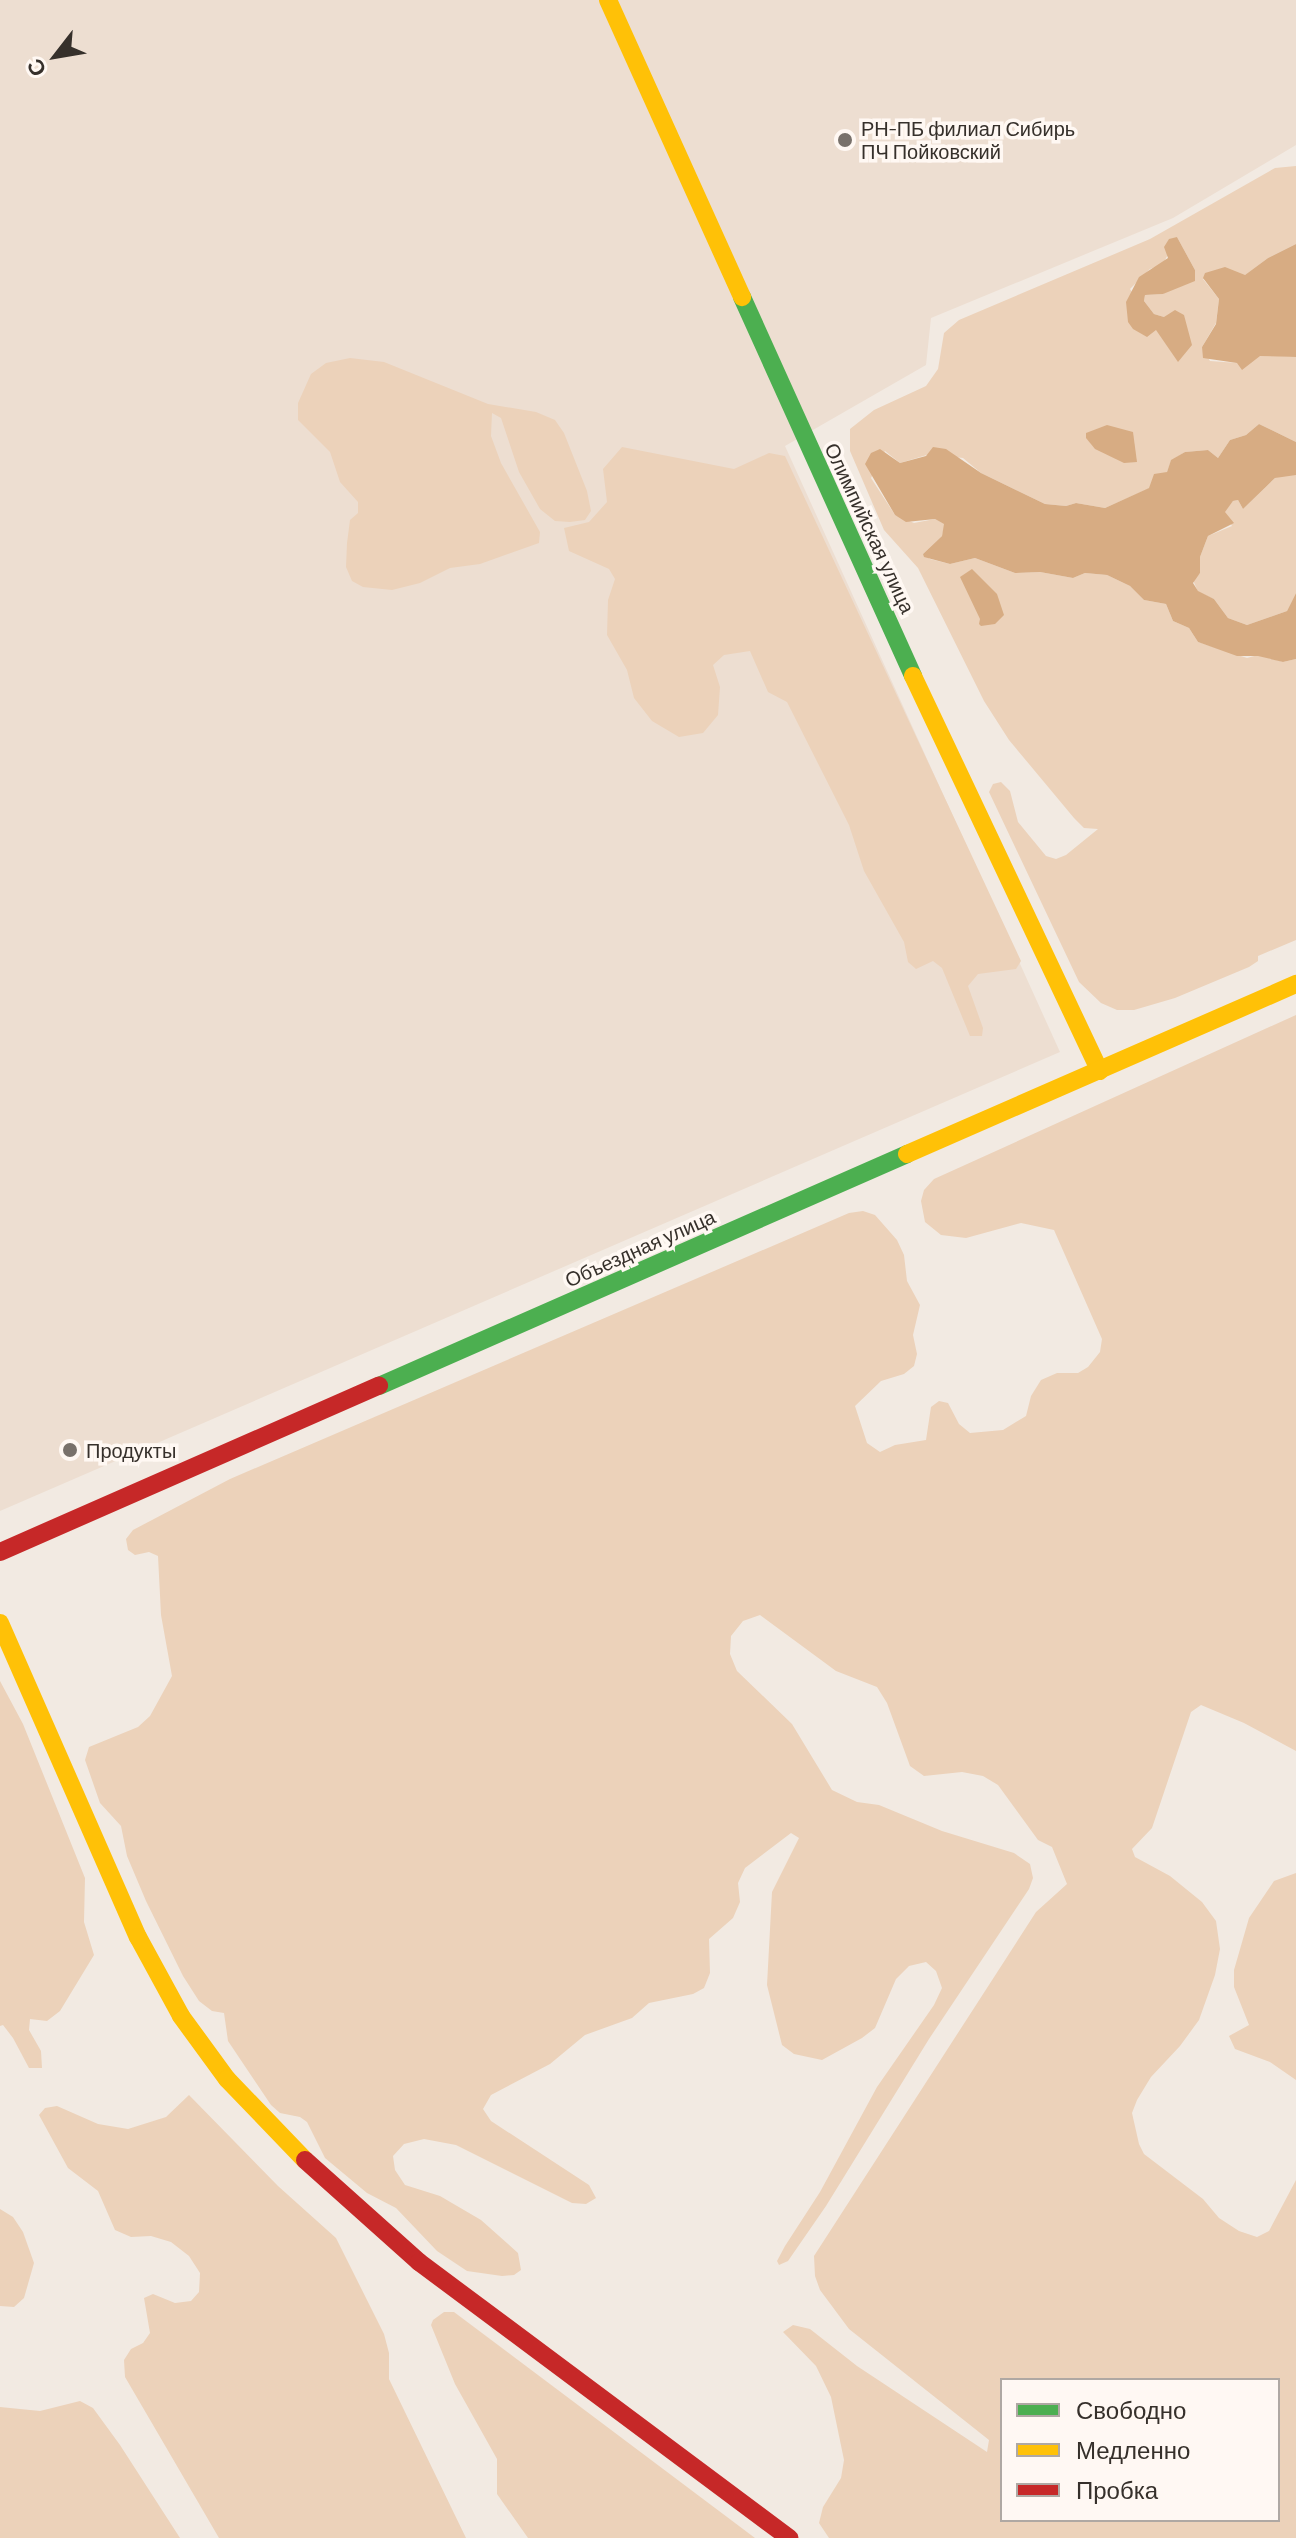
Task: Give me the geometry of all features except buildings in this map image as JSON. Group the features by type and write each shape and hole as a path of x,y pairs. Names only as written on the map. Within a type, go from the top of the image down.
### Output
{"street":[{"name":"Олимпийская улица","path":"608,0 930,713 1100,1071"},
{"name":"Объездная улица","path":"0,1552 1296,984"},
{"path":"0,1623 138,1937 181,2016 227,2079 331,2187 419,2262 789,2538"}],"shaded area":[{"path":"0,0 1296,0 1296,145 1173,218 931,318 926,365 785,446 1060,1052 0,1511"},
{"path":"1296,166 1296,244 1268,258 1244,276 1203,279 1219,299 1216,323 1202,347 1210,361 1238,363 1259,355 1296,357 1296,442 1259,424 1246,435 1230,440 1218,458 1208,450 1185,452 1171,461 1167,472 1150,488 1105,508 1076,503 1066,506 1045,504 981,473 963,458 930,454 900,463 885,451 871,478 895,515 914,523 935,519 945,524 942,536 923,554 930,559 950,564 975,558 1015,573 1040,572 1073,578 1085,573 1107,575 1130,586 1144,600 1166,604 1173,621 1189,628 1198,642 1247,658 1258,655 1283,662 1296,659 1296,940 1258,956 1258,961 1249,967 1175,998 1134,1010 1117,1010 1101,1003 1079,982 989,792 993,784 1001,782 1010,791 1018,822 1046,856 1056,859 1066,855 1098,829 1084,828 1074,818 1009,740 984,701 918,568 884,530 850,451 850,429 874,410 926,386 938,369 944,333 959,320 1150,239 1275,168","holes":["1177,237 1195,270 1163,294 1145,295 1144,301 1154,314 1164,317 1162,336 1130,289 1150,269 1163,264"]},
{"path":"1177,237 1195,270 1195,281 1163,294 1145,295 1144,301 1154,314 1164,317 1175,310 1184,315 1192,345 1178,362 1156,330 1147,337 1133,329 1128,322 1126,302 1139,277 1168,258 1164,247 1169,239"},
{"path":"1296,244 1296,357 1260,356 1242,370 1237,363 1203,358 1202,347 1216,324 1219,299 1203,278 1205,273 1225,267 1245,275 1268,258"},
{"path":"350,358 384,362 488,404 536,412 555,420 564,433 587,491 591,511 585,520 570,522 555,521 540,509 519,472 501,418 492,413 491,436 501,463 540,532 539,543 480,564 450,568 420,583 392,590 363,587 352,581 346,567 347,543 350,520 358,513 358,502 340,482 330,452 298,420 298,403 311,374 326,363"},
{"path":"1259,424 1296,442 1296,475 1275,478 1243,509 1238,500 1233,501 1225,512 1234,523 1208,536 1200,557 1200,573 1193,583 1198,591 1214,599 1228,618 1247,625 1287,611 1296,593 1296,659 1283,662 1258,656 1237,656 1198,642 1189,628 1173,621 1166,604 1144,600 1130,586 1107,575 1085,573 1073,578 1040,572 1015,573 975,558 950,564 924,557 923,554 942,536 944,524 935,519 906,522 895,515 865,464 871,453 880,449 900,463 926,456 933,447 946,449 981,473 1045,504 1066,506 1076,503 1105,508 1149,488 1154,474 1167,472 1171,460 1185,452 1208,450 1218,458 1230,440 1246,435"},
{"path":"1107,425 1133,432 1137,462 1124,463 1095,449 1086,438 1086,433"},
{"path":"622,447 734,469 769,453 785,456 1021,961 1016,969 978,974 968,986 983,1028 982,1036 970,1036 942,968 933,961 916,969 908,962 904,942 864,871 849,825 787,702 768,692 750,651 724,655 713,665 720,687 718,715 703,733 679,737 652,721 634,698 627,670 607,635 608,600 615,579 609,569 569,551 564,528 589,522 607,502 603,469"},
{"path":"1286,474 1296,475 1296,593 1287,611 1247,625 1228,618 1214,599 1198,592 1193,580 1200,573 1200,557 1208,536 1232,526 1224,512 1233,501 1238,500 1243,509 1275,478"},
{"path":"972,569 997,594 1004,615 995,624 979,624 980,619 960,577"},
{"path":"1296,1015 1296,1751 1244,1723 1201,1705 1191,1712 1152,1828 1132,1849 1135,1857 1170,1876 1202,1902 1216,1921 1220,1949 1215,1975 1199,2020 1151,2077 1132,2113 1144,2154 1203,2199 1219,2218 1239,2231 1257,2237 1269,2231 1296,2180 1296,2538 829,2538 819,2523 823,2507 841,2478 844,2460 831,2397 816,2366 783,2332 793,2325 810,2329 857,2366 987,2452 989,2440 849,2329 820,2290 815,2276 814,2256 1036,1912 1067,1884 1052,1847 1038,1840 998,1785 983,1776 962,1772 924,1776 910,1766 887,1703 877,1687 836,1671 760,1615 743,1621 731,1636 730,1654 737,1671 792,1724 832,1790 857,1802 879,1805 942,1831 1014,1853 1030,1864 1033,1878 1029,1889 929,2039 826,2206 788,2261 779,2265 777,2261 785,2246 820,2192 877,2087 934,2005 942,1988 936,1971 926,1962 909,1966 896,1979 875,2028 862,2038 822,2060 794,2054 782,2045 767,1985 772,1892 799,1838 791,1833 745,1868 738,1883 740,1902 733,1918 709,1939 710,1973 704,1988 693,1994 649,2003 632,2018 585,2035 550,2064 491,2095 483,2109 491,2121 589,2185 596,2198 586,2204 572,2203 456,2145 424,2139 404,2144 393,2156 395,2170 405,2185 440,2196 481,2220 518,2253 521,2270 514,2275 502,2276 467,2271 437,2251 396,2208 367,2193 325,2158 307,2122 300,2117 280,2113 271,2105 228,2041 224,2013 212,2011 199,2001 183,1976 127,1856 121,1826 100,1803 85,1760 89,1747 138,1727 150,1716 172,1676 161,1615 158,1556 149,1552 135,1555 128,1550 126,1539 133,1530 230,1479 849,1213 863,1211 875,1215 897,1240 904,1255 907,1281 920,1305 913,1335 917,1354 914,1366 904,1374 881,1381 855,1406 867,1443 880,1452 895,1445 926,1440 931,1407 939,1401 948,1403 959,1424 970,1433 1003,1430 1026,1416 1031,1396 1041,1380 1057,1373 1078,1373 1088,1367 1100,1352 1102,1339 1054,1230 1021,1223 966,1238 941,1235 925,1222 921,1201 924,1190 934,1179"},
{"path":"0,1681 23,1724 85,1878 84,1922 94,1955 60,2011 47,2021 30,2019 29,2030 41,2051 42,2068 29,2068 13,2038 3,2025 0,2026"},
{"path":"1296,1873 1296,2080 1270,2062 1235,2049 1229,2036 1249,2025 1234,1987 1234,1970 1249,1918 1274,1881"},
{"path":"189,2095 278,2186 336,2238 384,2334 389,2353 389,2379 466,2538 219,2538 125,2377 124,2360 131,2349 143,2343 150,2333 144,2298 153,2294 175,2303 191,2301 199,2292 200,2273 189,2256 171,2242 151,2236 131,2237 115,2230 98,2191 68,2168 39,2115 45,2108 57,2106 98,2124 128,2129 166,2117"},
{"path":"0,2209 13,2217 23,2232 34,2263 24,2298 14,2307 0,2306"},
{"path":"444,2312 454,2312 755,2538 528,2538 497,2494 497,2459 455,2384 431,2325"},
{"path":"80,2401 93,2408 180,2538 0,2538 0,2407 40,2411"}],"traffic: fast":[{"path":"742,297 913,676"},
{"path":"379,1386 907,1154"}],"traffic: slow":[{"path":"608,0 742,297"},
{"path":"913,676 1100,1071"},
{"path":"907,1154 1296,984"},
{"path":"0,1623 138,1937 181,2016 227,2079 305,2160"}],"traffic: jam":[{"path":"0,1552 379,1386"},
{"path":"305,2160 419,2262 789,2538"}],"place":[{"name":"РН-ПБ филиал Сибирь ПЧ Пойковский","path":"845,140"},
{"name":"Продукты","path":"70,1450"}]}
